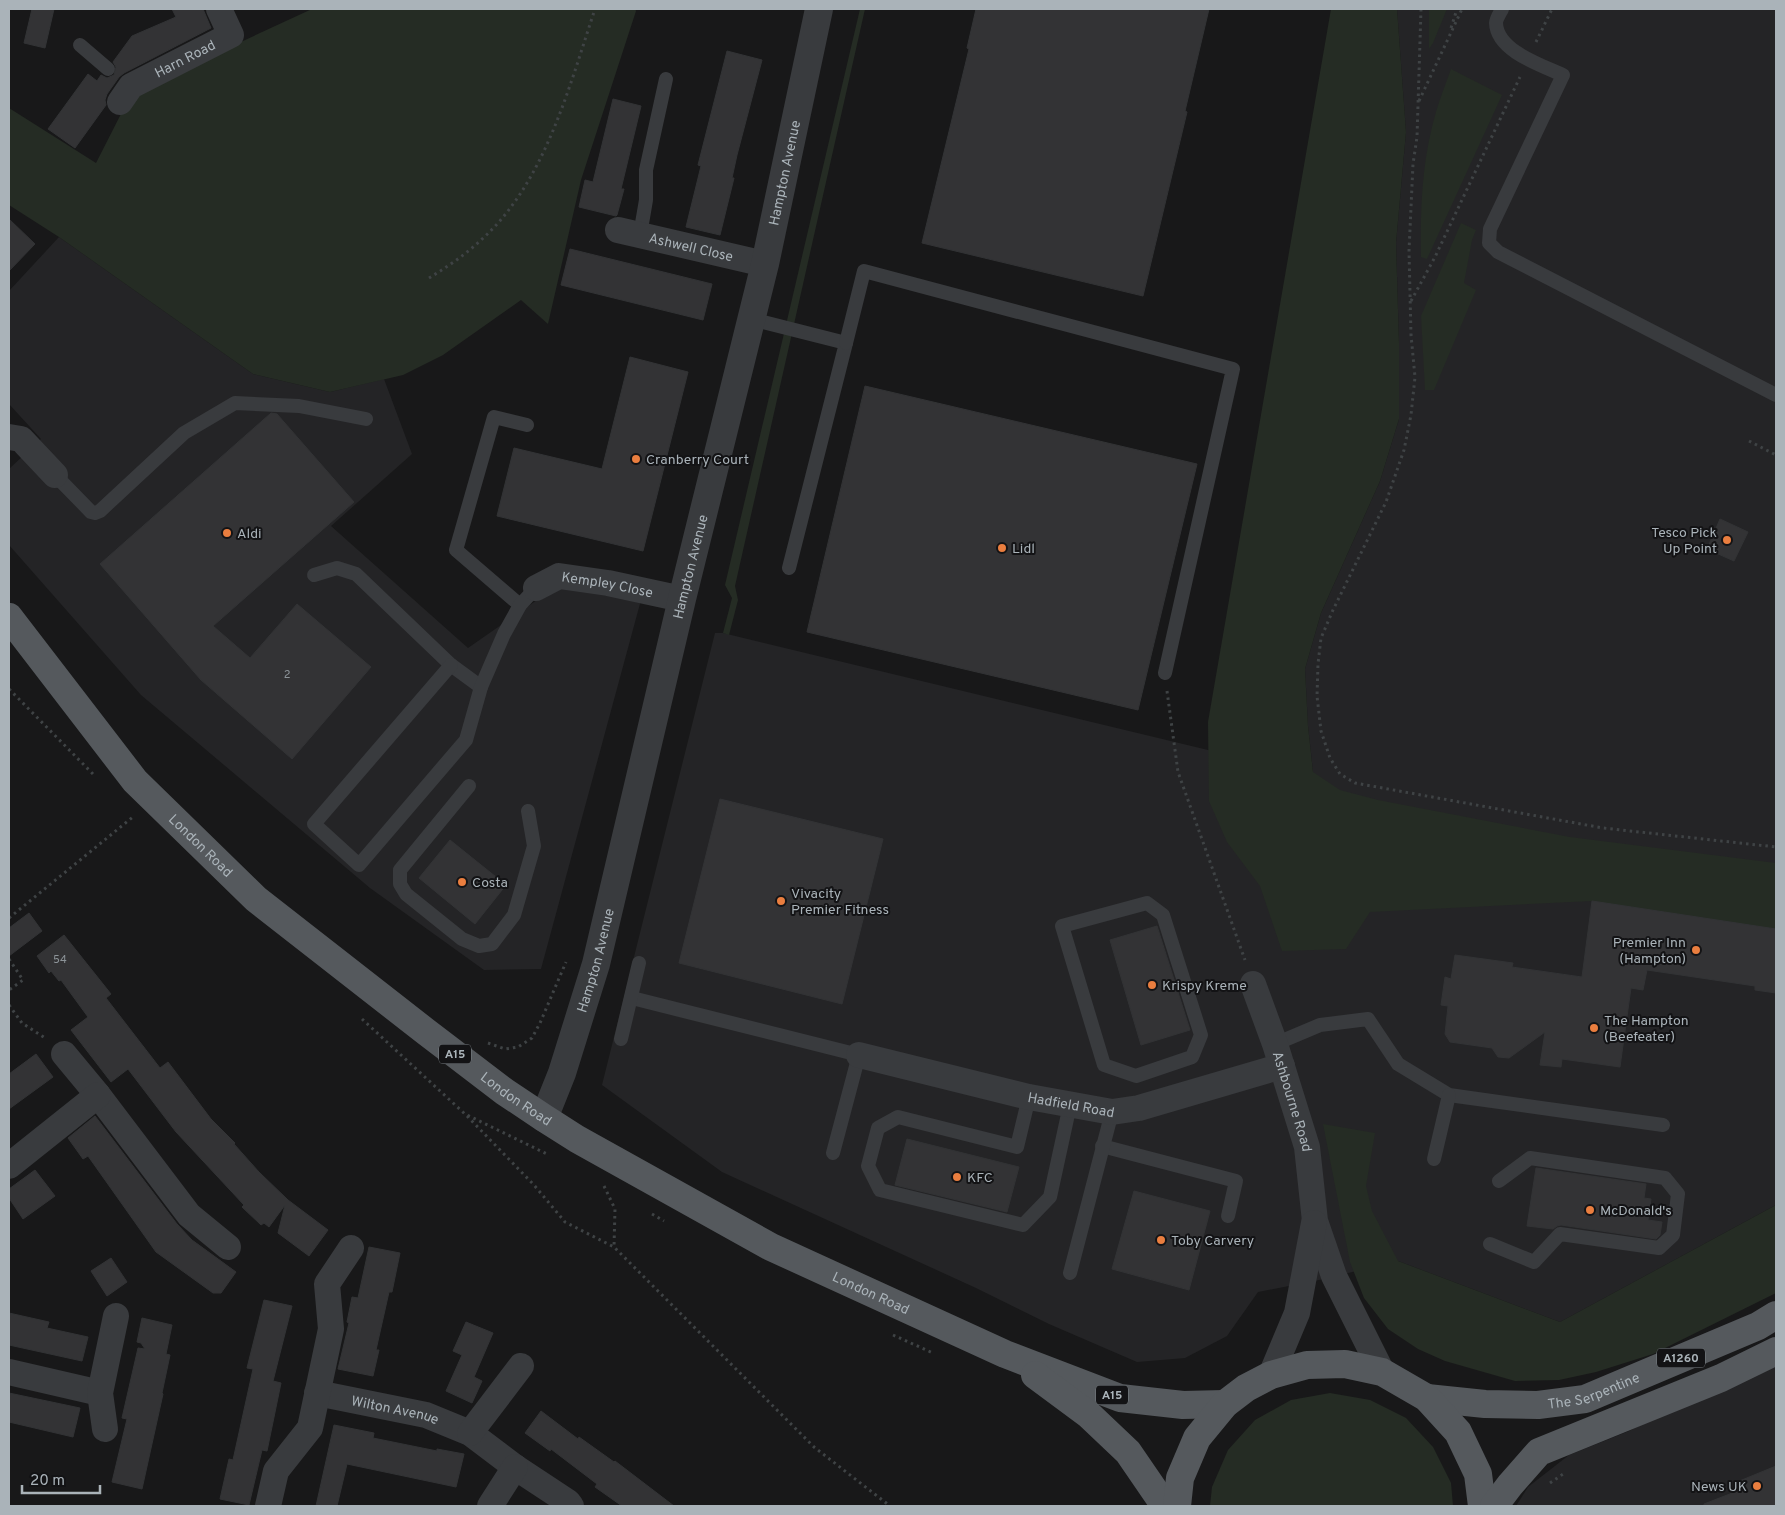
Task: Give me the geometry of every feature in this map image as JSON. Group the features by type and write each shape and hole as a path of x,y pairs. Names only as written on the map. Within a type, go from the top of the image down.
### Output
{"main road":[{"name":"London Road","path":"9,617 135,781 256,899 425,1031 544,1118 577,1139 772,1246 1005,1354 1120,1398 1183,1405 1225,1404"},
{"name":"The Serpentine","path":"1427,1398 1485,1404 1538,1405 1585,1398 1758,1326 1776,1315"},
{"name":"A1260","path":"1494,1506 1510,1484 1540,1452 1721,1378 1776,1351"},
{"name":"London Road","path":"1005,1354 1089,1415 1128,1452 1165,1506"},
{"path":"1177,1506 1180,1478 1197,1438 1225,1404 1246,1388 1270,1375 1307,1365 1345,1364 1382,1372 1427,1398 1458,1432 1478,1474 1482,1506"}],"street":[{"name":"Harn Road","path":"125,89 231,35 219,9"},
{"name":"Hampton Avenue","path":"544,1118 562,1072 596,964 682,599 764,264 819,9"},
{"name":"Ashwell Close","path":"629,233 764,264"},
{"path":"9,437 21,439 55,475"},
{"name":"Kempley Close","path":"528,597 559,576 608,583 682,599"},
{"name":"Ashbourne Road","path":"1253,984 1279,1055 1307,1147 1315,1221 1334,1276 1382,1372"},
{"path":"64,1054 98,1095 189,1215 228,1247"},
{"name":"Hadfield Road","path":"859,1055 1029,1096 1112,1112 1139,1108 1279,1055"},
{"path":"9,1166 98,1095"},
{"name":"Ashbourne Road","path":"1270,1375 1297,1313 1315,1221"},
{"path":"268,1506 276,1471 310,1428 331,1330 327,1284 350,1248"},
{"path":"105,1429 100,1393 116,1316"},
{"path":"470,1434 520,1366"},
{"path":"9,1372 100,1393"},
{"name":"Wilton Avenue","path":"318,1393 426,1415 470,1434 568,1502 571,1506"},
{"path":"490,1506 515,1466"}],"lane":[{"path":"1502,9 1496,22 1499,37 1508,48 1563,75 1490,229 1489,243 1498,252 1776,395"},
{"path":"80,45 108,69"},
{"path":"629,233 646,200 646,170 666,79"},
{"path":"789,568 864,271 1233,369 1165,673"},
{"path":"751,319 846,343"},
{"path":"55,475 91,512 95,513 100,512 184,433 235,403 299,406 366,419"},
{"path":"451,665 314,824 359,865 466,740 481,687 504,634 528,597 456,550 494,418 527,425"},
{"path":"314,575 336,568 356,574 451,665 481,687"},
{"path":"469,786 400,870 400,884 406,894 462,939 478,946 492,944 514,915 534,846 528,811"},
{"path":"1146,903 1163,914 1201,1036 1192,1058 1136,1076 1104,1065 1062,926 1146,903"},
{"path":"621,1039 639,963"},
{"path":"632,998 859,1055 833,1153"},
{"path":"1279,1055 1320,1025 1368,1019 1398,1064 1449,1095 1663,1126"},
{"path":"1434,1159 1449,1095"},
{"path":"1029,1096 1017,1147 898,1117 878,1128 868,1166 880,1190 1023,1225 1050,1197 1070,1105"},
{"path":"1070,1273 1112,1112"},
{"path":"1102,1146 1236,1181 1228,1216"},
{"path":"1490,1244 1534,1262 1560,1234 1659,1248 1673,1235 1678,1194 1665,1178 1530,1158 1499,1181"}],"path":[{"path":"429,278 463,256 482,240 515,202 536,169 566,95 595,9"},
{"path":"1421,9 1418,102 1409,251 1415,377 1411,416 1404,450 1386,502 1321,638 1317,696 1321,731 1330,758 1340,774 1354,783 1603,828 1776,847"},
{"path":"1447,41 1456,9"},
{"path":"1418,102 1462,9"},
{"path":"1410,301 1435,257 1552,9"},
{"path":"1749,441 1776,455"},
{"path":"1165,673 1178,772 1253,984"},
{"path":"9,918 135,816"},
{"path":"9,959 23,980 9,990"},
{"path":"486,1042 504,1049 518,1047 532,1038 561,977"},
{"path":"9,1006 22,1023 51,1042 64,1054"},
{"path":"376,1031 465,1114 534,1185 564,1222 614,1248 814,1447 890,1506"},
{"path":"465,1114 538,1150"},
{"path":"604,1186 615,1209 614,1248"}],"shaded area":[{"path":"312,9 635,9 636,11 581,180 548,324 521,300 443,355 403,375 330,392 253,374 59,237 9,205 9,108 96,163 123,110 135,91"},
{"path":"860,9 865,9 735,586 738,600 729,635 723,633 732,598 725,585"},
{"path":"1331,9 1397,9 1406,132 1396,243 1399,419 1380,481 1321,613 1305,669 1313,772 1340,790 1378,800 1570,837 1776,863 1776,929 1592,901 1370,912 1346,949 1282,951 1260,886 1227,842 1209,801 1208,722"},
{"path":"1397,9 1776,9 1776,1205 1560,1322 1398,1261 1258,1292 1227,1336 1185,1358 1137,1362 1049,1324 976,1288 722,1172 602,1085 715,633 723,633 1208,750 1313,772 1305,669 1321,613 1380,481 1399,419 1396,243 1406,132"},
{"path":"1429,9 1447,9 1429,49"},
{"path":"1451,69 1502,95 1427,259 1421,257 1421,221 1425,166 1431,130"},
{"path":"1461,223 1476,230 1472,240 1464,283 1476,290 1434,390 1425,390 1421,316"},
{"path":"59,237 253,374 330,392 384,379 412,454 331,526 468,648 560,584 641,600 541,969 484,970 370,888 141,695 9,545 9,469 41,439 9,404 9,291"},
{"path":"1323,1124 1375,1133 1366,1186 1372,1211 1398,1261 1560,1322 1776,1205 1776,1293 1653,1354 1596,1372 1559,1380 1515,1381 1445,1361 1418,1349 1388,1329 1364,1298 1350,1262"},
{"path":"1776,1356 1776,1506 1516,1506 1528,1487 1569,1455 1629,1431"},
{"path":"1330,1393 1370,1400 1406,1418 1433,1447 1451,1483 1453,1506 1210,1506 1212,1487 1228,1450 1255,1420 1291,1400"}],"building":[{"path":"32,9 54,9 45,48 24,43"},
{"path":"172,9 203,9 211,28 119,77 107,94 106,105 75,148 48,129 88,74 97,81 101,75 107,78 114,75 116,67 113,62 132,36 176,17"},
{"path":"976,9 1209,9 1185,111 1187,112 1143,296 922,243 969,49 967,48"},
{"path":"727,51 762,60 737,155 732,178 734,178 720,235 686,227 701,166 698,165"},
{"path":"613,99 641,106 621,189 624,189 616,216 579,207 585,180 593,182"},
{"path":"9,219 35,244 9,271"},
{"path":"570,249 712,284 703,320 561,285"},
{"name":"Cranberry Court","path":"630,357 688,372 643,551 497,516 514,448 602,469"},
{"name":"Lidl","path":"865,386 1197,464 1138,710 807,632"},
{"name":"Aldi","path":"271,413 277,414 354,502 213,626 250,658 297,604 371,667 292,759 201,680 100,564"},
{"name":"Tesco Pick Up Point","path":"1720,519 1748,532 1734,561 1707,549"},
{"name":"Vivacity Premier Fitness","path":"720,799 883,839 842,1004 679,963"},
{"name":"Costa","path":"450,840 506,885 475,924 419,878"},
{"path":"1592,901 1776,929 1776,993 1755,990 1755,986 1647,970 1643,990 1631,988 1620,1067 1562,1059 1561,1067 1540,1065 1545,1032 1509,1058 1498,1057 1492,1048 1450,1042 1445,1034 1448,1006 1441,1005 1445,977 1451,979 1455,955 1513,963 1512,967 1582,977"},
{"path":"29,913 42,931 9,956 9,928"},
{"name":"Krispy Kreme","path":"1157,926 1190,1030 1141,1045 1110,940"},
{"path":"64,935 111,994 106,998 160,1068 168,1062 211,1119 235,1143 259,1172 288,1200 328,1230 309,1256 278,1233 285,1205 269,1227 264,1223 261,1225 242,1207 244,1205 176,1132 128,1069 111,1082 71,1030 88,1017 61,980 59,981 51,971 49,973 37,956"},
{"path":"36,1054 53,1077 9,1109 9,1074"},
{"path":"95,1116 177,1224 192,1240 236,1272 221,1293 213,1293 156,1252 88,1156 83,1159 68,1138"},
{"name":"KFC","path":"907,1139 1019,1167 1007,1212 895,1185"},
{"name":"McDonald's","path":"1536,1168 1646,1184 1644,1198 1651,1199 1648,1220 1662,1222 1660,1235 1656,1239 1561,1225 1553,1229 1527,1226"},
{"path":"35,1170 55,1196 23,1219 9,1198 9,1189"},
{"name":"Toby Carvery","path":"1134,1191 1210,1211 1189,1290 1112,1269"},
{"path":"369,1247 400,1253 392,1292 389,1292 376,1350 379,1350 373,1376 338,1369 349,1323 347,1322 352,1297 358,1298"},
{"path":"111,1258 127,1282 107,1296 91,1271"},
{"path":"264,1300 292,1306 273,1381 281,1383 267,1451 262,1450 249,1505 220,1499 229,1459 233,1460 253,1369 247,1368"},
{"path":"9,1313 49,1322 47,1328 88,1337 82,1361 9,1345"},
{"path":"142,1318 172,1325 166,1354 170,1355 163,1394 142,1489 112,1482 127,1419 122,1418 138,1348 145,1349 141,1343 137,1342"},
{"path":"466,1322 493,1333 474,1377 482,1381 472,1403 446,1391 462,1355 453,1351"},
{"path":"9,1393 80,1408 73,1437 9,1422"},
{"path":"541,1411 578,1439 579,1437 615,1461 674,1506 622,1506 595,1487 597,1484 551,1449 550,1451 525,1433"},
{"path":"334,1425 374,1433 373,1438 437,1451 437,1449 464,1454 456,1487 347,1464 337,1506 316,1506"},
{"name":"News UK","path":"1776,1466 1776,1506 1704,1506 1704,1504 1740,1490 1737,1482"}],"place":[{"name":"Cranberry Court","path":"636,459"},
{"name":"Aldi","path":"227,533"},
{"name":"Tesco Pick Up Point","path":"1727,540"},
{"name":"Lidl","path":"1002,548"},
{"name":"Costa","path":"462,882"},
{"name":"Vivacity Premier Fitness","path":"781,901"},
{"name":"Premier Inn (Hampton)","path":"1696,950"},
{"name":"Krispy Kreme","path":"1152,985"},
{"name":"The Hampton (Beefeater)","path":"1594,1028"},
{"name":"KFC","path":"957,1177"},
{"name":"McDonald's","path":"1590,1210"},
{"name":"Toby Carvery","path":"1161,1240"},
{"name":"News UK","path":"1757,1486"}]}
